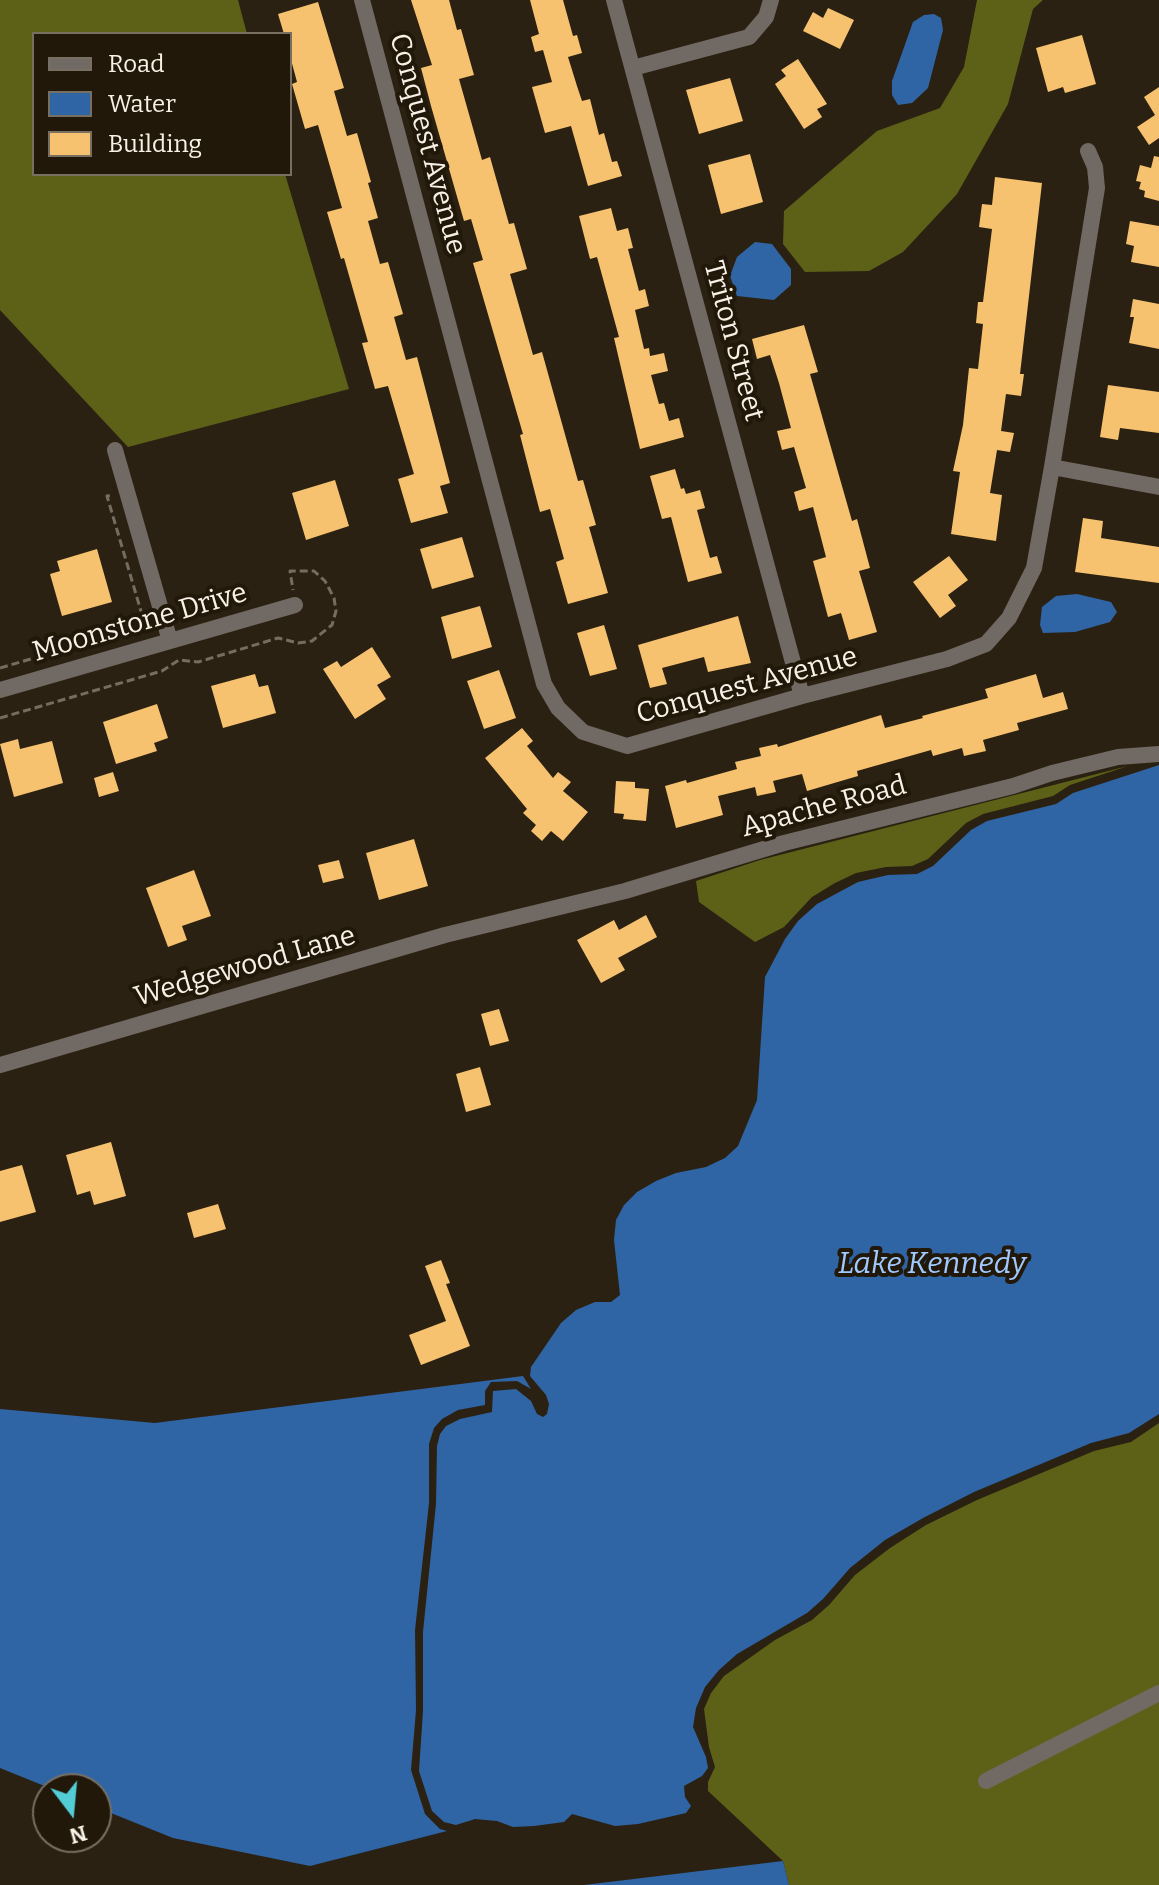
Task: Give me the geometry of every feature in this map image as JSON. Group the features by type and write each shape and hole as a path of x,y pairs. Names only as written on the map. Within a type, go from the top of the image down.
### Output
{"street":[{"name":"Conquest Avenue","path":"362,0 544,684 558,708 583,732 627,746 947,659 986,644 1009,618 1034,568 1052,467 1097,188 1095,167 1088,151"},
{"name":"Triton Street","path":"614,0 802,696"},
{"path":"633,68 749,37 766,17 771,0"},
{"path":"115,450 170,641"},
{"path":"1052,467 1159,487"},
{"name":"Moonstone Drive","path":"0,690 295,605"},
{"name":"Apache Road","path":"505,920 625,891 784,843 1013,786 1052,773 1118,757 1159,754"},
{"name":"Wedgewood Lane","path":"0,1065 505,920"},
{"path":"986,1781 1159,1693"}],"path":[{"path":"0,668 133,629 141,623 143,618 107,496 127,491"}],"shaded area":[{"path":"0,0 238,0 246,32 32,32 32,176 286,176 349,389 128,447 0,310"},
{"path":"977,0 1043,0 1033,9 1008,104 957,194 903,252 869,271 805,272 783,244 784,211 877,131 940,108 964,67"},
{"path":"1128,766 1070,785 1053,796 983,814 966,823 928,859 912,866 856,873 812,897 784,927 755,942 699,902 696,881 760,860"},
{"path":"1159,1423 1159,1885 789,1885 783,1861 708,1791 708,1782 715,1767 704,1709 724,1676 775,1640 812,1620 855,1575 926,1525 1094,1451 1131,1442"}],"water":[{"path":"934,14 941,18 943,30 928,88 912,103 898,105 892,95 892,81 913,22 924,15"},
{"path":"755,242 772,244 791,269 791,285 774,300 737,296 730,276 737,257"},
{"path":"1077,594 1111,602 1117,612 1110,622 1075,632 1043,633 1040,625 1042,607 1056,596"},
{"name":"Lake Kennedy","path":"1159,765 1159,1414 1129,1433 1091,1443 974,1492 923,1518 885,1540 850,1568 807,1613 737,1654 705,1687 696,1708 693,1727 708,1768 702,1776 684,1786 685,1797 691,1806 686,1813 615,1826 572,1814 564,1822 534,1826 513,1827 497,1821 475,1819 456,1825 444,1822 432,1811 419,1771 423,1632 440,1434 446,1426 460,1419 492,1412 493,1391 516,1389 531,1401 537,1414 543,1417 547,1414 549,1404 546,1395 530,1376 531,1367 561,1323 576,1310 595,1302 611,1302 620,1295 614,1240 616,1220 624,1205 637,1192 656,1181 706,1167 725,1158 738,1146 757,1100 765,977 798,921 817,904 858,882 888,875 917,874 933,866 971,830 987,821 1056,804 1073,793"},
{"path":"523,1376 531,1389 517,1381 491,1382 485,1391 485,1405 458,1410 442,1419 434,1428 429,1444 429,1503 415,1630 416,1710 411,1770 425,1814 440,1829 447,1831 310,1866 173,1838 112,1813 112,1773 32,1773 32,1781 0,1768 0,1409 155,1423"},
{"path":"783,1861 789,1885 584,1885"}],"building":[{"path":"411,0 449,0 457,30 461,29 474,75 459,79 482,160 490,157 509,224 514,223 527,269 510,274 533,355 542,352 578,481 583,480 596,525 589,527 608,593 568,604 556,562 564,559 550,509 540,512 520,435 523,434 473,263 483,260 471,219 464,221 421,68 432,65"},
{"path":"530,0 563,0 573,36 577,35 582,53 568,57 582,101 590,99 599,135 604,133 612,162 617,161 622,176 588,186 571,126 545,133 532,87 552,82 543,50 535,52 531,37 539,34"},
{"path":"318,2 344,88 334,91 347,136 357,133 371,182 368,183 378,218 368,221 380,264 388,262 403,314 394,317 406,360 417,357 450,483 440,486 448,513 411,523 398,479 414,474 388,386 375,389 362,343 368,342 327,212 342,208 318,125 305,129 292,84 297,82 292,63 292,32 283,32 278,14"},
{"path":"828,8 854,20 840,49 803,31 813,12 823,18"},
{"path":"1082,35 1096,84 1065,93 1063,87 1048,92 1036,48"},
{"path":"798,59 827,104 817,109 822,117 804,129 775,84 786,76 781,70"},
{"path":"730,78 743,121 699,134 686,90"},
{"path":"1159,87 1159,138 1149,145 1137,127 1155,115 1144,97"},
{"path":"750,154 763,202 721,214 708,165"},
{"path":"1154,156 1159,157 1159,201 1144,197 1145,191 1139,189 1141,182 1136,181 1140,165 1151,168"},
{"path":"995,177 1042,183 1020,374 1024,374 1021,396 1006,394 1001,431 1014,433 1010,452 997,450 990,493 1002,495 996,541 951,534 960,472 953,471 963,425 969,368 978,369 983,324 976,323 978,302 983,302 992,229 979,227 982,204 992,205"},
{"path":"611,208 617,231 628,228 633,248 628,249 639,291 645,289 649,306 635,310 644,349 649,348 650,356 664,353 668,371 651,375 659,404 664,403 669,421 679,418 684,437 640,449 614,338 619,337 597,257 590,259 579,216"},
{"path":"1130,221 1159,226 1159,267 1131,262 1134,246 1126,244"},
{"path":"1133,299 1159,304 1159,349 1129,343 1134,317 1130,317"},
{"path":"804,325 818,372 810,374 852,521 857,519 870,568 859,571 877,632 849,640 841,613 828,617 813,561 826,557 813,507 799,511 794,492 806,488 794,447 782,450 777,431 791,428 779,383 770,355 757,359 752,339"},
{"path":"1108,385 1159,392 1159,433 1120,428 1118,440 1100,437"},
{"path":"675,469 681,489 684,488 686,494 700,490 705,508 697,510 710,558 717,556 722,573 688,582 671,517 662,519 650,476"},
{"path":"335,480 349,526 306,540 292,493"},
{"path":"1083,518 1103,521 1101,538 1159,547 1159,583 1075,572"},
{"path":"462,537 474,577 432,589 420,549"},
{"path":"97,549 112,602 62,616 50,574 60,571 57,561"},
{"path":"949,556 968,580 948,595 956,606 940,618 913,582"},
{"path":"480,606 492,647 452,659 441,617"},
{"path":"738,616 751,663 708,672 704,657 662,668 667,684 650,688 638,645"},
{"path":"604,625 617,669 590,676 577,633"},
{"path":"372,647 391,677 377,685 386,699 355,719 323,669 337,661 341,667"},
{"path":"499,670 516,718 484,729 467,681"},
{"path":"255,674 259,687 268,685 276,713 223,728 211,686"},
{"path":"1036,674 1043,698 1063,692 1068,709 1017,723 1019,730 983,740 986,751 964,756 962,748 933,756 931,750 857,771 858,776 807,791 802,774 773,781 776,792 757,796 755,787 718,796 723,815 676,828 665,786 737,769 735,762 761,756 759,748 777,744 778,747 881,715 885,728 923,718 988,698 985,689"},
{"path":"157,704 168,738 154,743 157,751 116,764 103,722"},
{"path":"522,728 533,741 527,746 553,778 558,772 571,782 563,791 588,812 563,841 551,831 542,841 531,831 536,825 523,813 527,809 485,758"},
{"path":"18,739 20,749 52,741 63,783 14,797 0,744"},
{"path":"113,772 119,791 99,797 94,778"},
{"path":"616,781 635,782 635,788 649,789 646,821 623,819 624,814 614,813"},
{"path":"414,839 428,886 379,900 366,853"},
{"path":"339,860 344,878 323,883 318,865"},
{"path":"194,870 211,916 182,926 187,940 168,947 146,888"},
{"path":"646,915 657,937 618,958 625,970 601,983 577,940 614,920 619,930"},
{"path":"499,1009 509,1041 490,1046 481,1014"},
{"path":"480,1067 491,1105 466,1112 456,1074"},
{"path":"111,1142 126,1196 94,1205 90,1191 77,1195 66,1155"},
{"path":"22,1165 36,1212 0,1222 0,1171"},
{"path":"218,1204 226,1229 194,1238 187,1213"},
{"path":"441,1260 450,1283 446,1284 470,1346 421,1365 409,1335 446,1321 425,1266"}]}
